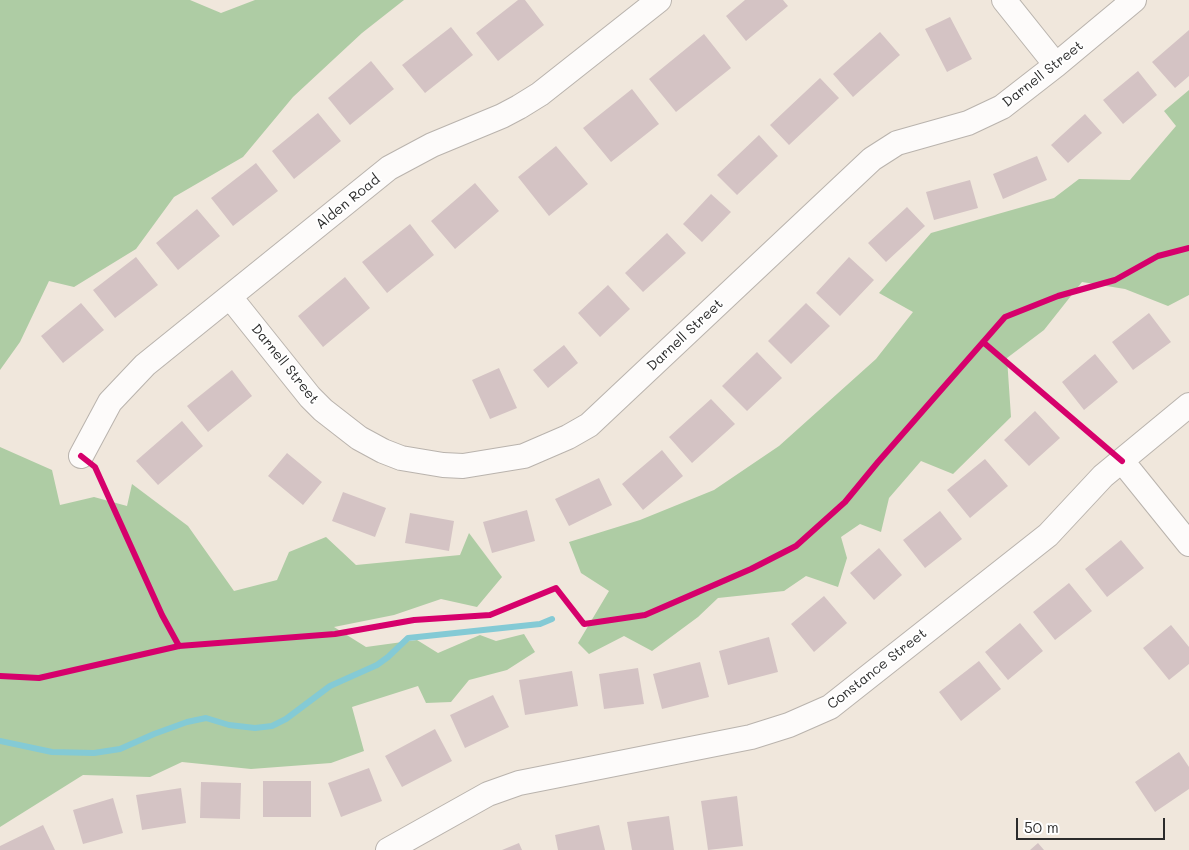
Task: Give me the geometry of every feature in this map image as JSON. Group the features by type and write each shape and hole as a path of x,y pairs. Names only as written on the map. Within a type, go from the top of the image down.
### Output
{"street":[{"name":"Alden Road","path":"81,456 110,402 124,385 145,365 389,168 432,145 502,116 540,94 659,0"},
{"path":"1004,0 1056,65"},
{"name":"Darnell Street","path":"230,297 310,397 323,410 359,438 383,451 401,458 443,465 463,466 524,456 568,437 589,425 872,159 897,143 968,123 1002,108 1134,0"},
{"name":"Constance Street","path":"388,850 488,794 519,783 752,737 789,725 830,707 1048,534 1103,476 1189,405"},
{"path":"1122,461 1189,544"}],"green space":[{"path":"0,0 190,0 221,13 255,0 404,0 362,33 293,97 243,157 174,197 136,249 74,287 49,281 20,342 0,370"},
{"path":"1189,90 1189,295 1168,306 1125,289 1082,282 1044,330 1007,358 1011,417 953,474 921,461 889,498 881,532 860,524 841,537 847,558 838,587 806,576 784,591 718,598 698,617 652,651 624,636 589,654 578,643 609,591 581,573 569,542 640,520 714,490 779,446 876,359 913,312 879,293 931,233 1054,198 1079,179 1130,180 1176,126 1164,111"},
{"path":"0,447 52,470 60,505 94,497 127,506 132,484 188,526 234,591 277,580 289,552 326,537 356,565 460,555 469,533 502,577 477,607 441,599 394,615 334,627 366,647 417,640 438,653 480,635 496,641 524,634 535,652 507,670 469,680 451,702 426,703 418,686 352,707 364,751 331,763 251,769 182,762 150,777 83,775 0,827"}],"building":[{"path":"518,0 525,0 544,25 498,61 476,33"},
{"path":"745,0 783,0 788,6 746,41 726,16"},
{"path":"950,17 972,59 947,72 925,29"},
{"path":"451,27 473,55 425,93 402,65"},
{"path":"1189,30 1189,76 1175,88 1152,62"},
{"path":"880,32 900,55 853,97 833,74"},
{"path":"704,34 731,68 676,112 649,79"},
{"path":"371,61 394,89 350,125 328,98"},
{"path":"1138,71 1157,95 1123,124 1103,100"},
{"path":"820,78 839,98 789,145 770,125"},
{"path":"632,89 659,124 611,162 583,128"},
{"path":"318,113 341,141 294,179 272,151"},
{"path":"1085,114 1102,133 1068,163 1051,145"},
{"path":"759,135 778,156 737,195 717,175"},
{"path":"556,146 588,184 549,216 518,177"},
{"path":"1037,156 1047,180 1003,199 993,174"},
{"path":"256,163 278,191 233,226 211,198"},
{"path":"970,180 978,208 934,220 926,192"},
{"path":"475,183 499,211 455,249 431,221"},
{"path":"711,194 731,212 702,242 683,224"},
{"path":"907,207 925,226 886,262 868,243"},
{"path":"197,209 220,236 178,270 156,243"},
{"path":"410,224 434,255 387,293 362,262"},
{"path":"667,233 686,253 643,292 625,273"},
{"path":"136,257 158,285 115,318 93,290"},
{"path":"849,257 874,280 840,316 816,293"},
{"path":"345,277 370,308 323,347 298,316"},
{"path":"608,285 630,309 600,337 578,313"},
{"path":"81,303 104,330 63,363 41,336"},
{"path":"806,303 830,326 791,364 768,341"},
{"path":"1149,313 1171,342 1133,370 1112,342"},
{"path":"564,345 578,363 548,388 533,370"},
{"path":"757,352 782,378 747,411 722,386"},
{"path":"1095,354 1118,382 1084,410 1062,382"},
{"path":"499,368 517,408 490,419 472,380"},
{"path":"232,370 252,396 208,432 187,406"},
{"path":"711,399 735,424 692,463 669,437"},
{"path":"1035,411 1060,438 1029,466 1004,440"},
{"path":"182,421 203,446 158,485 136,461"},
{"path":"662,450 683,476 643,510 622,484"},
{"path":"287,453 322,482 303,505 268,476"},
{"path":"985,459 1008,486 970,518 947,490"},
{"path":"599,478 612,505 569,526 555,499"},
{"path":"343,492 386,508 375,537 332,521"},
{"path":"527,510 535,541 492,553 483,522"},
{"path":"940,511 962,539 925,568 903,540"},
{"path":"410,513 454,521 449,551 405,543"},
{"path":"1121,540 1144,568 1107,597 1085,569"},
{"path":"879,548 902,575 874,600 850,573"},
{"path":"1069,583 1092,611 1055,640 1033,612"},
{"path":"824,596 847,623 814,652 791,624"},
{"path":"1020,623 1043,651 1008,680 985,652"},
{"path":"1171,625 1189,647 1189,664 1169,680 1143,648"},
{"path":"769,637 778,672 728,685 719,651"},
{"path":"979,661 1001,689 961,721 939,692"},
{"path":"700,662 709,697 662,709 653,674"},
{"path":"638,668 644,704 604,709 599,674"},
{"path":"572,671 578,706 525,715 519,680"},
{"path":"493,695 509,727 465,748 450,715"},
{"path":"435,729 452,761 402,787 385,756"},
{"path":"1179,752 1189,767 1189,789 1155,812 1135,782"},
{"path":"369,768 382,801 341,817 328,783"},
{"path":"263,781 311,781 311,817 263,817"},
{"path":"201,782 241,783 240,819 200,818"},
{"path":"181,788 186,823 142,830 136,795"},
{"path":"737,796 743,846 708,850 701,801"},
{"path":"113,798 123,833 83,844 73,810"},
{"path":"669,816 674,850 632,850 627,822"},
{"path":"43,825 55,850 0,850 0,846"},
{"path":"599,825 605,850 558,850 555,835"},
{"path":"519,843 522,850 502,850"},
{"path":"1038,843 1044,850 1030,850"}],"waterway":[{"path":"0,741 52,752 94,753 120,749 187,722 206,718 229,725 255,728 272,726 286,719 330,686 377,665 408,638 540,624 552,619"}],"cycle path":[{"path":"0,676 39,678 179,646 335,634 414,620 490,615 556,588 584,624 645,615 751,569 796,546 845,502 1005,317 1058,296 1115,280 1158,256 1189,248"},
{"path":"983,342 1122,461"},
{"path":"81,456 95,467 162,615 179,646"}]}
